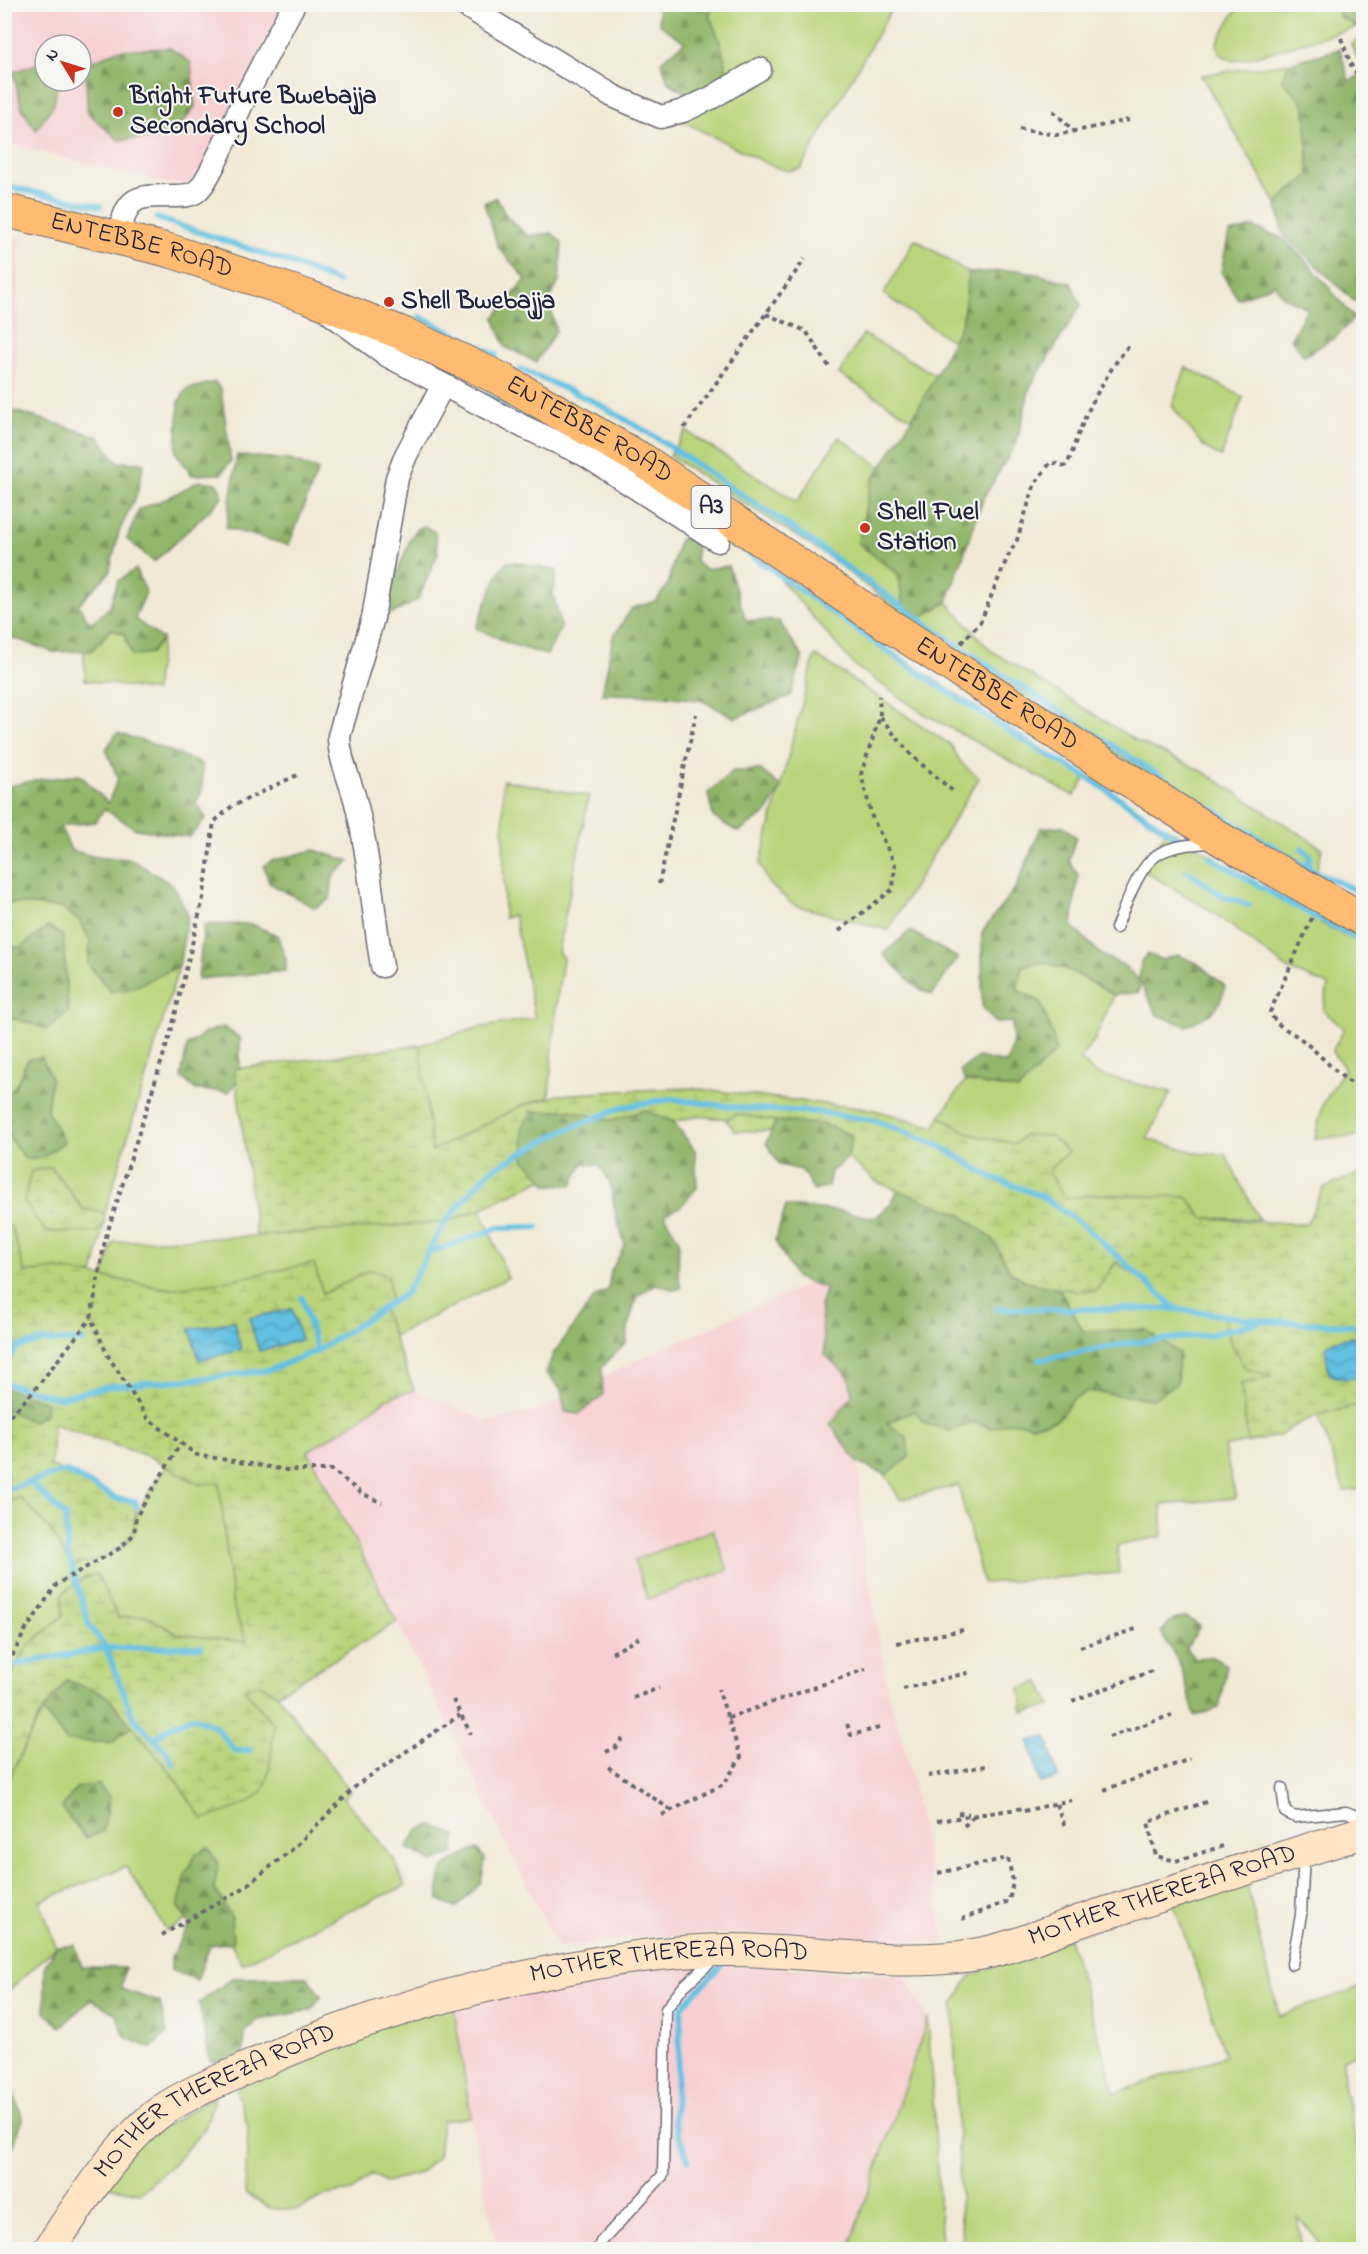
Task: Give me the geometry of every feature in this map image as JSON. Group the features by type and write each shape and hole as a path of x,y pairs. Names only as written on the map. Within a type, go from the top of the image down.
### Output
{"main road":[{"name":"ENTEBBE ROAD","path":"4,210 171,250 309,297 409,336 503,380 644,461 873,615 1224,841 1364,920"}],"street":[{"path":"119,237 128,206 138,197 186,196 197,191 206,179 242,103 294,4"},
{"path":"463,4 613,96 661,117 683,111 711,98 760,69"},
{"path":"309,297 388,356 524,427 585,455 718,541"},
{"path":"382,966 359,817 340,754 339,736 373,618 397,478 406,455 443,386"},
{"name":"MOTHER THEREZA ROAD","path":"49,2250 98,2178 157,2115 176,2102 286,2050 379,2015 473,1987 620,1957 724,1950 917,1958 975,1955 1364,1832"}],"lane":[{"path":"1116,928 1146,864 1158,853 1186,845 1224,841"},
{"path":"1282,1788 1285,1812 1295,1817 1346,1812 1364,1819"},
{"path":"1292,1964 1301,1914 1304,1850"},
{"path":"598,2250 601,2242 663,2175 666,2009 684,1986 724,1950"}],"path":[{"path":"1341,38 1351,65 1364,85"},
{"path":"1053,111 1074,131"},
{"path":"1019,129 1056,135 1129,120"},
{"path":"684,428 805,259"},
{"path":"766,314 806,331 830,368"},
{"path":"962,643 980,623 1017,540 1035,483 1051,462 1065,466 1071,459 1078,435 1112,365 1130,344"},
{"path":"839,931 892,889 895,864 872,817 861,774 880,716 879,696"},
{"path":"659,884 696,714"},
{"path":"880,716 912,756 955,793"},
{"path":"4,1422 34,1391 91,1318 105,1240 172,1028 204,894 214,822 231,807 297,775"},
{"path":"1311,920 1270,1012 1275,1023 1302,1040 1337,1074 1364,1091"},
{"path":"91,1318 107,1354 148,1419 197,1455 287,1470 332,1470 361,1493 382,1503"},
{"path":"4,1672 25,1631 57,1584 120,1548 134,1534 136,1517 182,1443"},
{"path":"1080,1647 1139,1628"},
{"path":"897,1643 963,1630"},
{"path":"612,1653 639,1638"},
{"path":"728,1718 866,1669"},
{"path":"1072,1701 1155,1670"},
{"path":"903,1689 970,1672"},
{"path":"633,1698 659,1688"},
{"path":"662,1815 724,1784 741,1757 718,1689"},
{"path":"453,1700 471,1734"},
{"path":"162,1935 242,1890 294,1848 358,1784 460,1715"},
{"path":"1109,1737 1172,1715"},
{"path":"847,1724 852,1735 883,1727"},
{"path":"606,1752 615,1748 624,1736"},
{"path":"1104,1790 1190,1759"},
{"path":"927,1776 986,1766"},
{"path":"608,1767 671,1810"},
{"path":"936,1821 1071,1800"},
{"path":"1206,1802 1148,1822 1156,1856 1176,1861 1223,1846"},
{"path":"1056,1804 1065,1827"},
{"path":"958,1813 975,1815"},
{"path":"964,1826 975,1815"},
{"path":"938,1873 1008,1858 1013,1882 1009,1901 962,1919"}],"shaded area":[{"name":"Bright Future Bwebajja Secondary School","path":"5,5 283,5 202,173 187,184 168,184 5,143"},
{"path":"5,236 19,238 15,411 5,514"},
{"path":"823,1277 849,1377 858,1463 864,1561 872,1595 887,1688 907,1757 945,1942 765,1934 643,1937 558,1948 397,1622 308,1451 359,1420 386,1399 414,1390 487,1421 534,1412 637,1360"},
{"path":"667,1960 905,1976 928,2018 849,2249 497,2250 471,2117 452,1996"}],"green space":[{"path":"658,5 710,5 709,15 720,41 728,76 694,98 668,82 661,61 685,42 659,24"},
{"path":"715,5 894,5 801,168 788,171 772,166 680,120 720,41 709,15"},
{"path":"1239,5 1341,5 1339,16 1357,27 1233,61 1219,54 1217,42"},
{"path":"1341,5 1363,5 1363,23 1357,27 1339,16"},
{"path":"1363,36 1363,70 1351,44"},
{"path":"170,48 191,63 195,107 171,137 118,140 87,112 87,93 93,93 93,61 118,50"},
{"path":"1340,49 1349,81 1363,74 1363,305 1353,300 1284,235 1276,203 1309,175 1305,105 1282,79 1289,63"},
{"path":"1289,63 1282,79 1305,105 1309,175 1276,203 1201,75"},
{"path":"33,65 33,93 56,93 54,104 36,130 22,109 13,72"},
{"path":"496,198 508,218 528,236 552,233 562,243 559,282 549,300 556,331 536,362 505,347 494,318 526,279 498,247 484,203"},
{"path":"1253,227 1284,239 1310,265 1354,318 1336,337 1304,356 1291,339 1307,308 1283,297 1275,284 1238,299 1221,272 1229,233"},
{"path":"915,239 969,273 962,323 953,342 884,294"},
{"path":"1020,270 1071,283 1081,305 1030,387 1017,442 984,497 947,602 921,617 904,609 898,574 858,543 871,483 918,409 962,323 969,273"},
{"path":"863,334 936,375 912,419 839,374"},
{"path":"1186,367 1243,397 1221,457 1204,447 1172,406"},
{"path":"215,382 221,390 231,461 221,474 192,475 176,453 179,401 187,389"},
{"path":"15,411 99,437 117,462 144,463 137,494 119,532 109,573 78,605 90,623 109,608 118,581 136,569 146,592 135,619 162,639 151,653 132,656 124,634 111,629 91,651 53,652 5,635 4,514"},
{"path":"686,431 797,502 839,437 881,467 871,483 858,543 898,574 904,609 921,617 947,602 990,650 1137,741 1202,771 1322,848 1315,877 1226,825 927,632 823,553 670,456"},
{"path":"237,455 290,460 318,470 289,545 226,528"},
{"path":"199,481 217,483 223,496 154,562 127,539 139,509 168,498"},
{"path":"424,526 435,532 438,553 418,600 392,614 385,604 410,540 416,530"},
{"path":"693,533 698,539 695,561 705,569 728,566 746,620 779,621 803,657 790,696 735,718 701,700 655,695 602,694 613,637 632,608 656,601 668,584 679,540"},
{"path":"507,562 557,571 553,594 561,628 547,655 510,644 476,628 499,572"},
{"path":"780,579 1086,778 1074,796 923,713 855,666"},
{"path":"111,629 124,634 151,653 162,639 155,691 85,680 84,651 91,651"},
{"path":"815,655 951,745 962,764 979,778 888,930 794,905 769,884 760,864"},
{"path":"117,733 150,743 202,764 202,790 196,803 206,818 190,837 136,829 104,809 95,822 60,826 71,850 96,857 131,859 174,886 188,915 179,966 133,988 111,992 88,964 90,941 80,921 61,908 5,902 4,787 36,780 80,775 108,803 118,778 106,749"},
{"path":"761,770 781,787 767,813 738,832 713,817 708,793 733,771"},
{"path":"503,780 589,796 558,952 563,958 555,1014 549,1097 521,1106 431,1152 420,1045 477,1028 535,1018 514,915 504,918"},
{"path":"1063,826 1076,837 1069,861 1078,875 1072,926 1103,956 1123,965 1139,980 1141,961 1147,954 1162,960 1178,955 1197,963 1225,986 1223,995 1212,1012 1186,1026 1157,1015 1140,982 1139,992 1114,995 1071,971 1045,962 1022,966 1017,990 1040,1001 1056,1051 1018,1090 965,1081 960,1071 978,1057 1007,1063 1013,1042 1012,1022 995,1023 982,1006 982,932 1016,887 1041,828"},
{"path":"1169,829 1321,923 1363,945 1363,1136 1315,1138 1323,1104 1345,1068 1332,1052 1344,1029 1323,1010 1328,985 1288,969 1210,910 1139,868"},
{"path":"314,850 350,861 333,876 330,899 315,908 269,883 264,866 271,861"},
{"path":"5,902 61,908 80,921 90,941 88,964 133,988 179,966 105,1213 83,1209 51,1167 97,1232 104,1224 93,1275 57,1269 25,1273 11,1227 5,1224 4,1131 26,1159 47,1110 51,1078 28,1059 15,1087 5,1096 4,1019 10,1017 48,1029 68,1011 63,936 48,927 20,948 5,948"},
{"path":"251,924 277,935 286,960 286,971 198,979 204,925"},
{"path":"48,927 63,936 68,1012 48,1029 10,1017 5,995 4,948 20,947"},
{"path":"910,931 958,958 932,995 915,986 883,954"},
{"path":"1045,962 1071,971 1114,995 1095,1039 1080,1059 1096,1074 1171,1092 1147,1139 1202,1154 1225,1154 1259,1219 1203,1218 1128,1196 1095,1194 1065,1199 1024,1135 1016,1144 969,1134 940,1116 965,1081 1018,1090 1017,991 1022,966"},
{"path":"223,1027 240,1038 240,1077 229,1092 196,1090 181,1077 187,1046 205,1033"},
{"path":"420,1045 432,1151 521,1106 558,1095 692,1088 875,1110 935,1127 940,1116 969,1134 1016,1144 1024,1135 1051,1136 1068,1152 1048,1171 1065,1199 1095,1194 1187,1197 1203,1218 1307,1224 1323,1188 1363,1174 1361,1376 1363,1374 1363,1404 1318,1415 1288,1429 1280,1436 1248,1442 1241,1384 1273,1376 1246,1369 1231,1343 1223,1316 1176,1309 1155,1290 1116,1262 1096,1291 1059,1289 1028,1282 1011,1272 992,1238 960,1214 877,1182 848,1158 852,1135 823,1124 776,1121 736,1114 728,1119 697,1116 674,1122 645,1110 611,1120 569,1110 532,1112 522,1127 524,1159 543,1179 481,1209 445,1222 256,1236 235,1069"},
{"path":"42,1057 51,1078 47,1110 64,1142 43,1157 25,1159 5,1131 5,1096 15,1087 28,1059"},
{"path":"569,1110 611,1120 645,1110 674,1122 695,1150 697,1188 680,1207 664,1214 679,1241 678,1272 681,1288 674,1290 656,1284 637,1296 626,1343 602,1367 603,1395 579,1414 565,1412 561,1390 546,1373 553,1354 594,1298 608,1290 611,1271 625,1245 616,1217 610,1182 599,1165 583,1163 572,1185 547,1185 524,1160 522,1127 532,1112"},
{"path":"736,1114 776,1121 771,1131 735,1131 726,1120"},
{"path":"776,1121 823,1124 853,1135 845,1160 831,1171 828,1186 814,1191 802,1170 780,1165 766,1143"},
{"path":"51,1167 83,1209 105,1213 104,1224 97,1232 46,1232 24,1202 31,1171"},
{"path":"898,1189 960,1214 992,1238 1011,1273 1028,1282 1059,1289 1083,1331 1146,1330 1179,1353 1177,1383 1153,1399 1088,1391 1073,1399 1057,1420 1032,1425 1011,1422 992,1428 972,1422 950,1431 924,1423 915,1411 887,1423 907,1437 909,1457 886,1475 858,1463 830,1424 852,1396 849,1377 825,1355 820,1305 826,1288 796,1278 775,1241 786,1206 841,1211 875,1218 891,1204"},
{"path":"481,1209 508,1278 394,1336 382,1309 323,1294 219,1283 170,1289 103,1277 113,1242 256,1236 445,1222"},
{"path":"5,1224 11,1227 25,1273 57,1269 170,1289 219,1282 314,1263 323,1294 369,1270 388,1275 391,1303 383,1309 414,1390 386,1399 359,1420 308,1451 397,1622 277,1694 259,1684 244,1689 274,1725 270,1766 265,1786 261,1793 238,1807 203,1819 169,1771 106,1695 67,1680 40,1715 5,1787 5,1685 27,1647 63,1616 62,1594 84,1578 97,1574 118,1618 147,1616 177,1634 247,1642 233,1606 219,1483 198,1484 150,1457 53,1424 51,1466 102,1491 135,1501 134,1534 109,1555 71,1567 52,1532 20,1497 5,1504 5,1408 32,1422 46,1414 47,1402 5,1388"},
{"path":"1116,1262 1141,1277 1176,1309 1223,1316 1231,1343 1275,1376 1241,1384 1248,1442 1224,1447 1236,1498 1161,1505 1163,1536 1117,1546 1119,1573 983,1583 958,1485 900,1500 886,1475 909,1457 886,1423 915,1411 950,1431 972,1422 992,1428 1011,1422 1032,1425 1057,1420 1073,1399 1088,1391 1153,1399 1119,1330 1083,1331 1059,1289 1096,1291"},
{"path":"5,1388 47,1401 46,1414 31,1422 5,1409"},
{"path":"1363,1404 1363,1489 1344,1491 1318,1415"},
{"path":"167,1465 198,1484 219,1482 233,1606 247,1643 177,1634 147,1616 118,1618 97,1575 63,1616 27,1647 5,1685 5,1504 20,1497 52,1532 71,1567 113,1552 128,1541 138,1511"},
{"path":"713,1530 728,1570 648,1599 634,1560"},
{"path":"1185,1617 1200,1626 1186,1649 1195,1658 1212,1657 1227,1665 1219,1708 1195,1716 1180,1665 1161,1632 1171,1621"},
{"path":"75,1647 144,1715 112,1742 67,1741 43,1711 53,1682"},
{"path":"1040,1682 1051,1706 1023,1712 1020,1688"},
{"path":"259,1684 277,1694 350,1791 344,1798 395,1861 405,1886 359,1906 242,1964 212,1906 222,1900 214,1888 218,1864 178,1907 187,1920 167,1931 126,1867 40,1901 56,1947 5,1994 4,1787 43,1711 67,1741 112,1742 131,1725 169,1771 203,1819 244,1689"},
{"path":"98,1784 110,1798 103,1832 86,1838 62,1808 76,1788"},
{"path":"431,1825 456,1835 453,1854 433,1862 407,1848 417,1831"},
{"path":"208,1847 218,1864 214,1888 231,1916 233,1942 210,1945 197,1980 171,1970 171,1957 190,1924 178,1907 185,1876 196,1854"},
{"path":"477,1849 485,1859 481,1883 456,1908 439,1901 439,1879 445,1867"},
{"path":"1245,1878 1279,2016 1363,1986 1363,2050 1343,2059 1344,2084 1353,2130 1363,2158 1363,2249 1318,2249 1319,2241 1297,2217 1302,2249 962,2249 953,2004 970,1976 1069,1938 1115,2093 1226,2056 1174,1905"},
{"path":"75,1945 82,1967 125,1968 121,1989 160,2002 167,2033 151,2048 125,2037 116,2014 91,1999 61,2027 45,2012 45,1966 56,1947"},
{"path":"307,1977 321,1996 311,2010 258,2020 245,2032 243,2060 227,2064 210,2061 199,2003 232,1978"},
{"path":"452,1996 471,2117 442,2121 438,2156 420,2173 385,2182 372,2174 352,2191 326,2195 297,2210 269,2208 245,2193 248,2127 236,2088"},
{"path":"928,2018 942,2249 849,2249"},
{"path":"4,2066 23,2119 9,2158 5,2162"},
{"path":"215,2096 205,2128 173,2164 140,2193 102,2186 139,2142"}],"water":[{"path":"292,1309 301,1340 259,1351 249,1318"},
{"path":"234,1321 241,1350 199,1360 190,1329"},
{"path":"1351,1337 1363,1340 1363,1374 1355,1378 1346,1378 1329,1374 1325,1347 1333,1341"},
{"path":"1047,1737 1058,1778 1040,1783 1029,1741"}],"waterway":[{"path":"4,186 100,206"},
{"path":"157,218 291,263 338,282"},
{"path":"420,317 496,355"},
{"path":"521,369 597,403 652,435 792,528 952,642 1200,802 1308,868"},
{"path":"487,395 548,426"},
{"path":"724,536 913,669 1028,743 1092,780 1178,838"},
{"path":"1302,848 1310,856 1308,868 1364,894"},
{"path":"1210,857 1284,900 1364,942"},
{"path":"1187,871 1223,896 1249,905"},
{"path":"4,1383 58,1398 110,1386 209,1378 269,1370 317,1351 406,1293 445,1222 489,1171 561,1132 623,1107 670,1099 748,1109 817,1112 877,1121 940,1146 991,1177 1041,1196 1084,1226 1176,1309"},
{"path":"428,1253 498,1228 537,1227"},
{"path":"302,1298 317,1351"},
{"path":"997,1309 1176,1309 1264,1321 1364,1326"},
{"path":"1039,1360 1130,1343 1209,1335 1259,1322"},
{"path":"4,1364 18,1347 43,1341 83,1341"},
{"path":"4,1490 66,1471 117,1499 135,1501 136,1507"},
{"path":"30,1482 65,1516 68,1554 89,1625 106,1648 133,1717 167,1753 173,1764"},
{"path":"17,1664 106,1648 201,1647"},
{"path":"154,1739 171,1726 193,1717 215,1726 235,1751 250,1750"},
{"path":"688,2160 674,2121 682,2007 725,1961"}],"place":[{"name":"Bright Future Bwebajja Secondary School","path":"118,112"},
{"name":"Shell Bwebajja","path":"389,302"},
{"name":"Shell Fuel Station","path":"865,528"}]}
